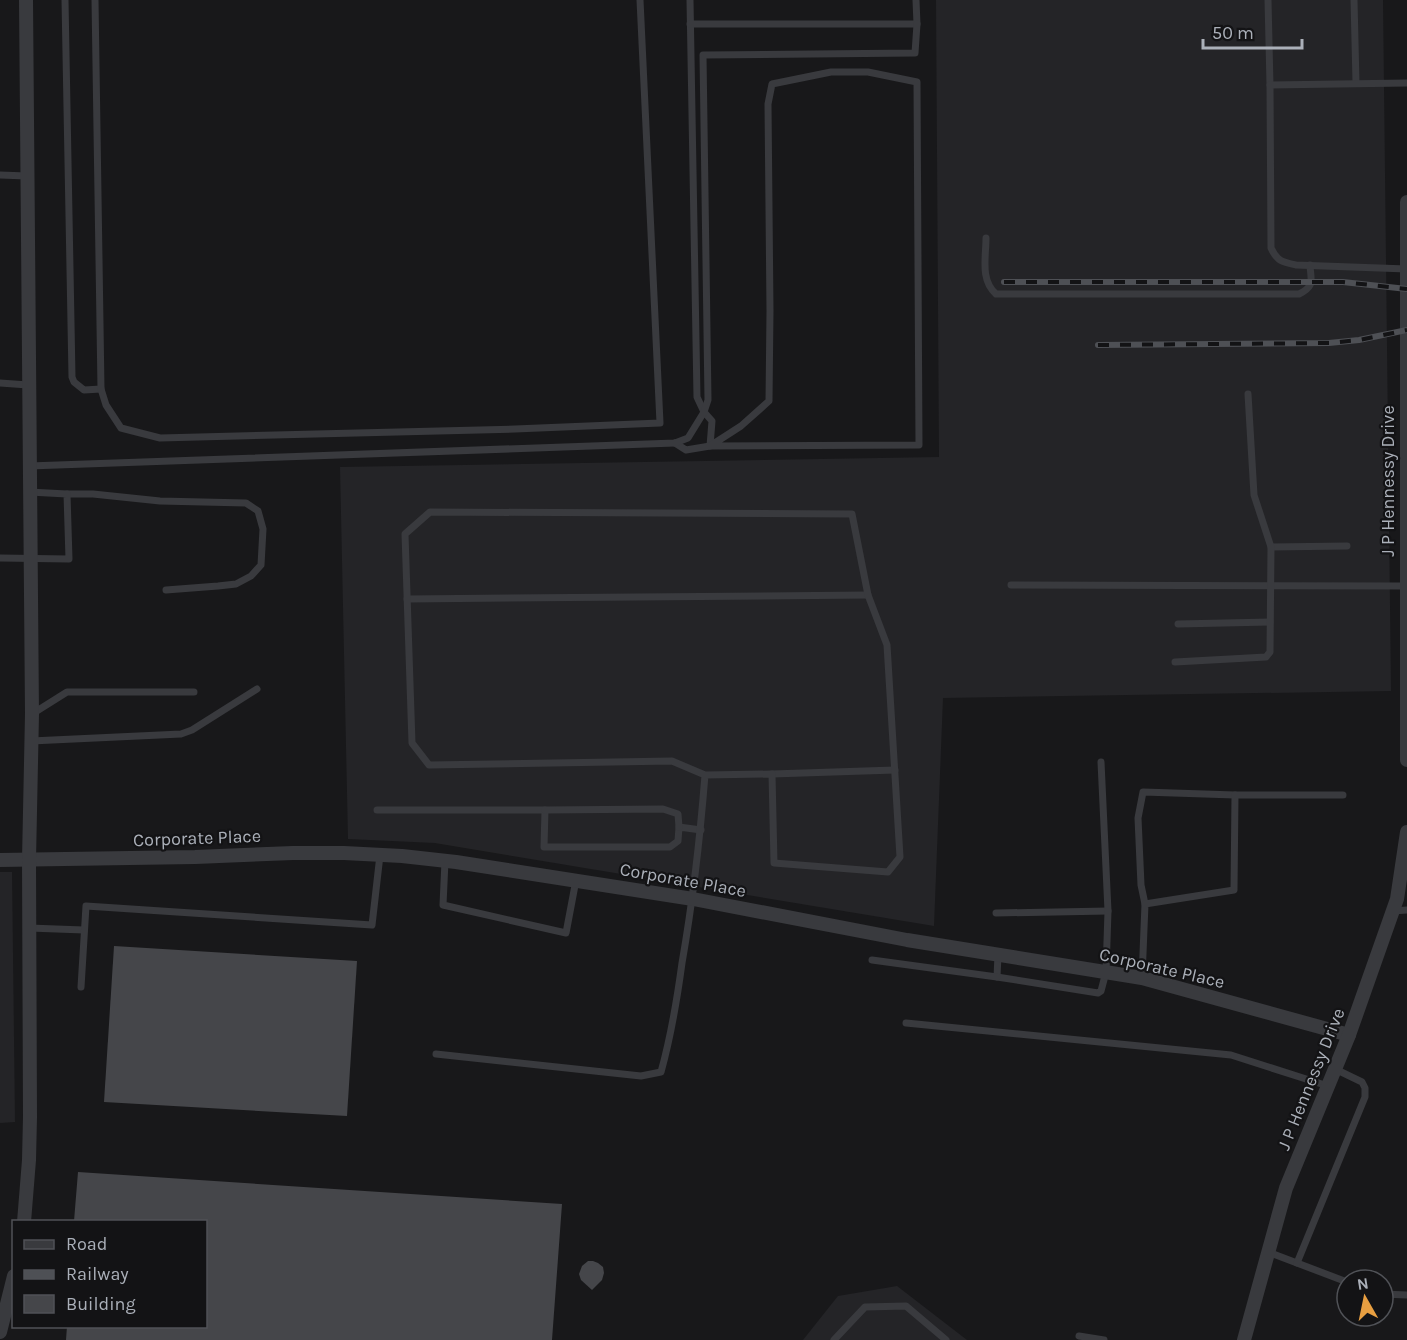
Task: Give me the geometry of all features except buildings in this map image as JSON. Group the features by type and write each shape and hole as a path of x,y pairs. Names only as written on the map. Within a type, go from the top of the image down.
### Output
{"street":[{"path":"24,1220 30,1128 29,928 32,714 26,0"},
{"name":"J P Hennessy Drive","path":"1407,202 1407,760"},
{"name":"J P Hennessy Drive","path":"1244,1340 1286,1188 1400,911 1397,899 1407,832"},
{"name":"Corporate Place","path":"0,860 293,853 380,854 445,861 693,899 907,940 1142,978 1349,1035"},
{"path":"0,1332 12,1284"}],"lane":[{"path":"65,0 72,376 74,382 84,390 101,389"},
{"path":"94,0 101,389 106,405 121,429 160,438 660,423 640,0"},
{"path":"690,0 697,397 704,412 712,421 710,446"},
{"path":"29,466 675,443 688,438 704,412 708,400 703,55 915,53 916,0"},
{"path":"1269,0 1271,248 1275,258 1285,263 1407,269"},
{"path":"1354,0 1356,83"},
{"path":"690,24 916,24"},
{"path":"675,443 686,450 710,446 920,446 917,82 868,72 831,72 772,84 768,104 769,401 741,426 710,446"},
{"path":"1270,85 1407,83"},
{"path":"0,175 27,176"},
{"path":"986,238 986,280 996,294 1299,294 1308,290 1311,282 1310,265"},
{"path":"0,383 28,385"},
{"path":"1175,662 1266,657 1270,652 1270,547 1254,495 1248,394"},
{"path":"29,492 93,494 160,501 246,503 258,511 263,529 261,565 250,576 236,584 165,590"},
{"path":"0,558 69,559 67,494"},
{"path":"772,774 774,862 888,872 900,857 895,770 887,645 868,595 852,514 430,512 405,534 412,743 429,765 672,761 705,775 895,770"},
{"path":"1270,547 1347,546"},
{"path":"1011,585 1406,586"},
{"path":"407,599 868,595"},
{"path":"1178,624 1270,622"},
{"path":"31,741 181,734 192,730 256,689"},
{"path":"32,714 67,692 194,692"},
{"path":"872,960 1098,993 1101,991 1106,972 1108,911 1101,762"},
{"path":"436,1054 641,1076 662,1072 671,1037 693,899 705,775"},
{"path":"1142,978 1145,904 1141,885 1138,818 1143,792 1343,795"},
{"path":"1145,904 1234,890 1235,795"},
{"path":"377,810 663,808 678,814 678,841 670,847 544,847 545,810"},
{"path":"679,827 701,830"},
{"path":"81,987 86,906 372,925 380,854"},
{"path":"445,861 443,905 566,933 576,880"},
{"path":"996,913 1108,911"},
{"path":"29,928 84,930"},
{"path":"997,977 999,955"},
{"path":"906,1023 1231,1055 1328,1086"},
{"path":"1297,1263 1365,1097 1362,1082 1335,1069"},
{"path":"1268,1252 1335,1277"},
{"path":"834,1340 865,1307 906,1306 946,1340"},
{"path":"1079,1336 1104,1340"}],"shaded area":[{"path":"936,0 1383,0 1391,691 943,698 934,926 435,843 348,839 340,467 939,457"},
{"path":"0,872 12,872 15,1122 0,1123"},
{"path":"897,1286 967,1340 803,1340 838,1296"}],"railway":[{"path":"1004,282 1343,282 1407,289"},
{"path":"1098,345 1329,343 1359,340 1407,330"}]}
